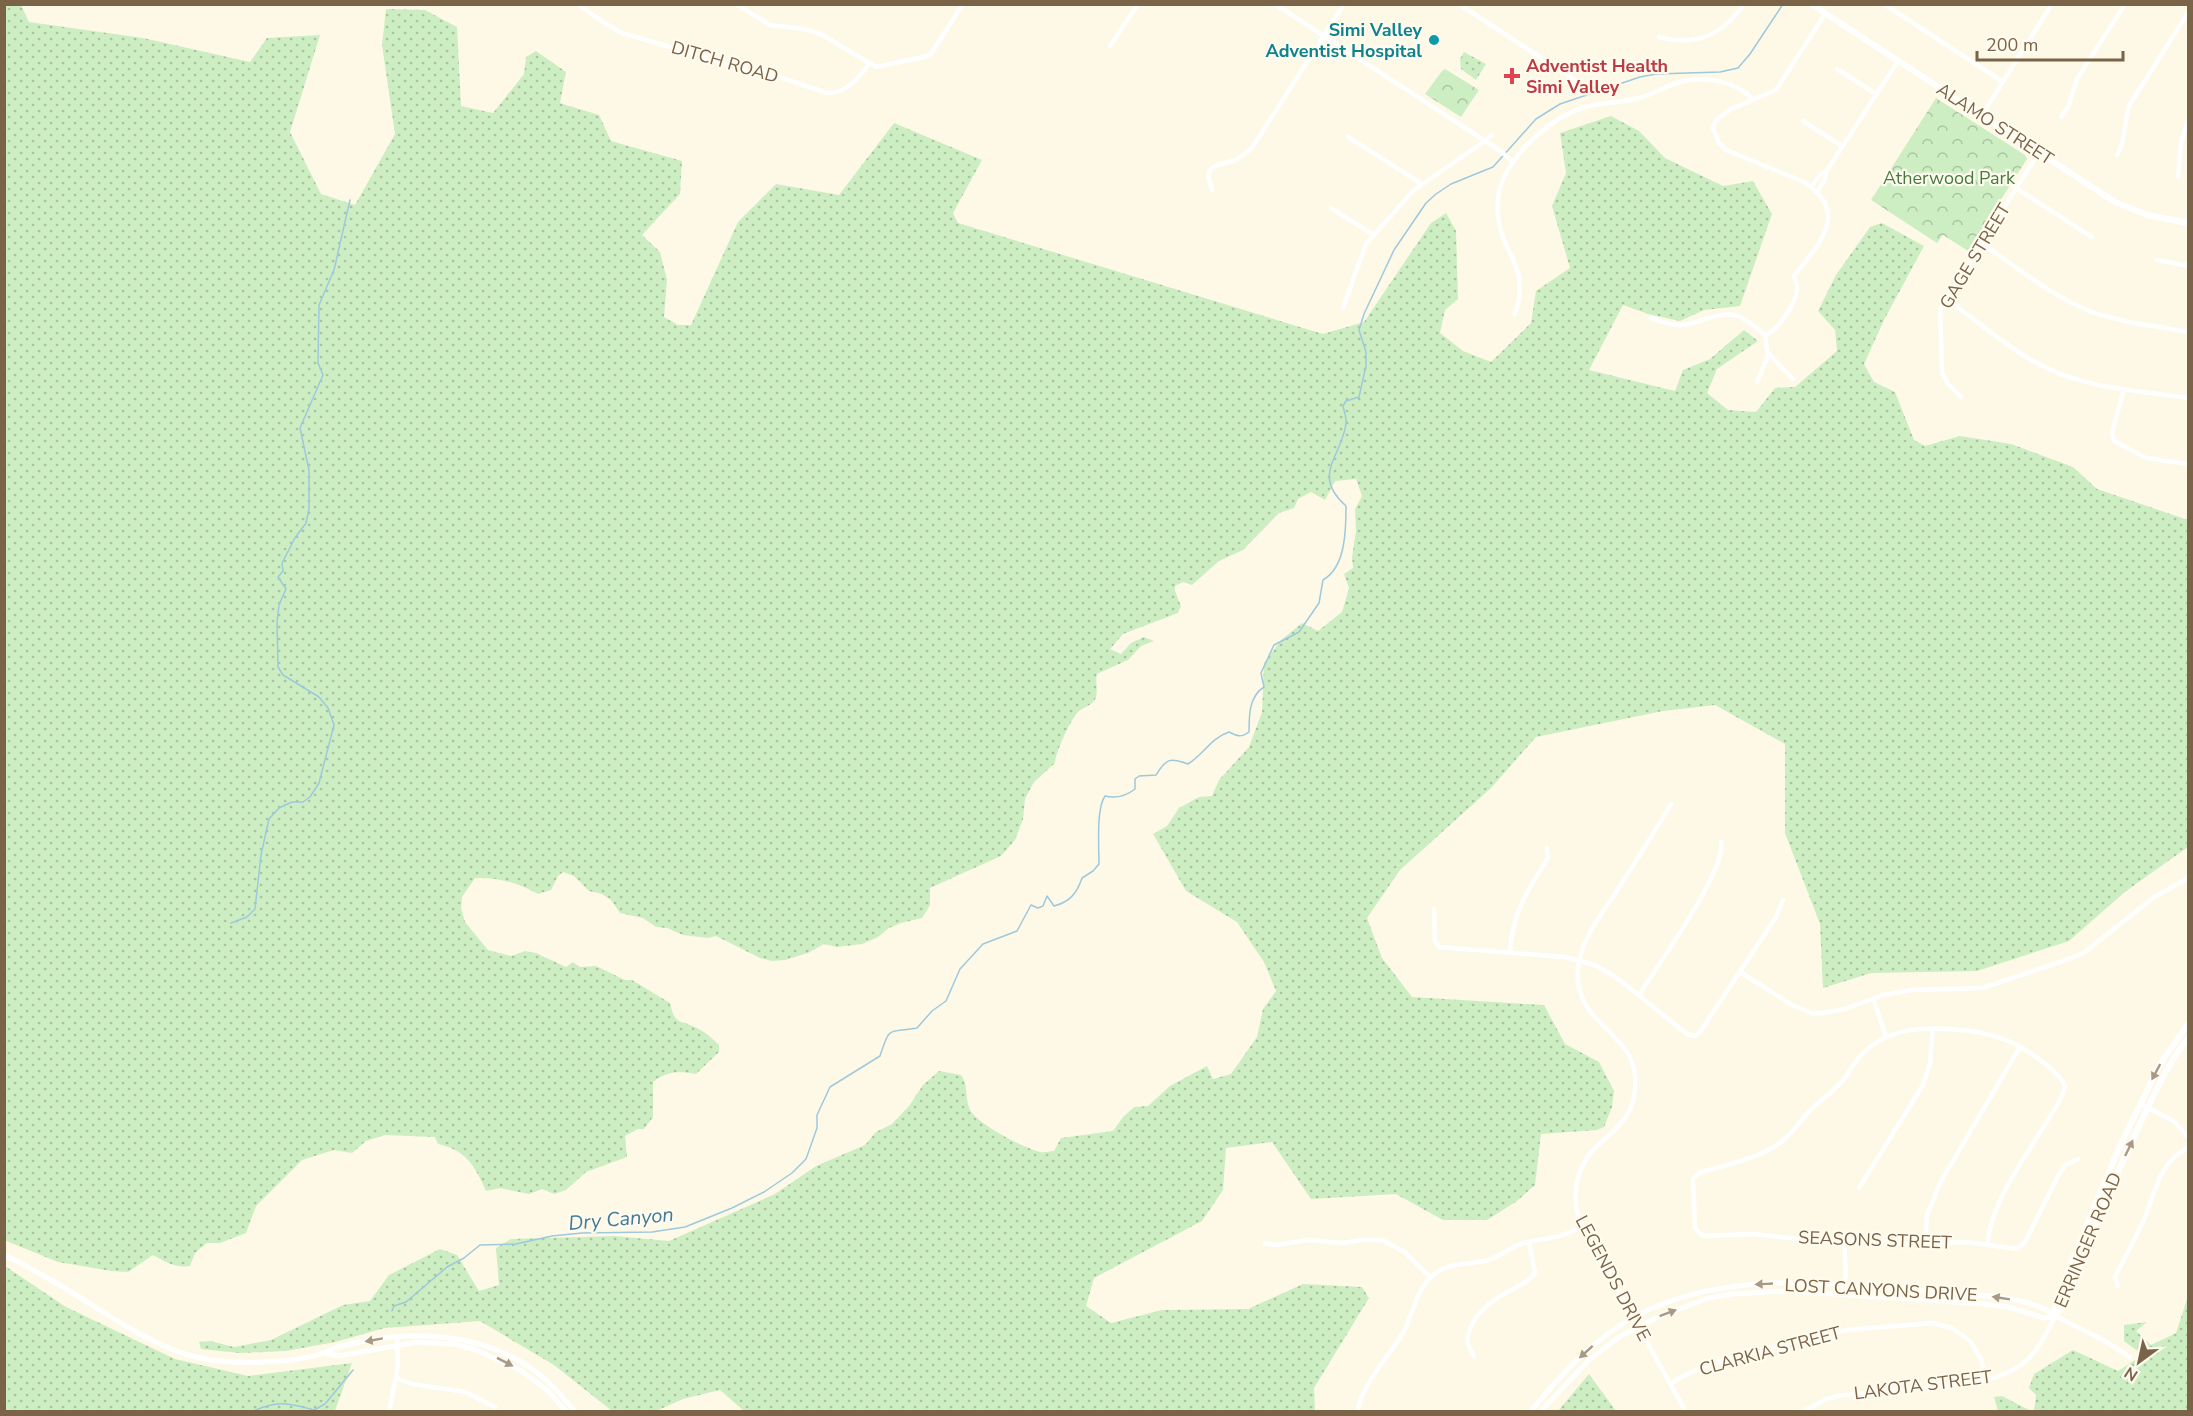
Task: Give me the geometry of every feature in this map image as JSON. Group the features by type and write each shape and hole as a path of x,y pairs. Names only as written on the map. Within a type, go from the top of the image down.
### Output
{"main road":[{"name":"ALAMO STREET","path":"1811,4 2115,202 2147,215 2188,223"},
{"name":"ERRINGER ROAD","path":"2055,1316 2056,1303 2097,1197 2160,1064 2188,1024"},
{"name":"ERRINGER ROAD","path":"2055,1316 2064,1306 2093,1228 2148,1107 2168,1067 2188,1038"}],"street":[{"name":"DITCH ROAD","path":"577,4 622,33 748,70 764,72 827,93 846,88 862,74 869,64"},
{"path":"736,4 770,25 804,29 821,34 869,64 880,67 928,56 963,4"},
{"path":"1110,46 1138,4"},
{"path":"1275,4 1499,150 1513,162"},
{"path":"1212,190 1208,176 1211,169 1216,165 1236,160 1252,148 1344,4"},
{"path":"1459,4 1581,84"},
{"path":"1884,4 2002,81"},
{"path":"1982,115 2051,7 2043,4"},
{"path":"2061,117 2068,107 2077,79 2125,4"},
{"path":"1659,37 1672,41 1708,36 1726,26 1742,5"},
{"path":"2117,155 2122,145 2125,119 2130,104 2188,13"},
{"path":"1765,335 1776,329 1797,293 1798,286 1794,276 1822,240 1828,226 1829,215 1825,204 1811,187 1726,150 1714,134 1713,128 1716,120 1731,109 1776,90 1825,14"},
{"path":"1816,192 1842,146 1898,61"},
{"path":"1837,69 1876,94"},
{"path":"1515,314 1519,297 1519,279 1502,233 1498,203 1500,187 1513,162 1545,128 1564,115 1585,107 1642,97 1686,81 1728,82 1753,99"},
{"path":"1803,121 1842,146"},
{"path":"2178,177 2181,142 2188,121"},
{"path":"1343,308 1366,244 1414,190 1491,135"},
{"path":"1348,137 1422,184"},
{"name":"GAGE STREET","path":"1961,397 1945,379 1941,366 1939,315 1946,299 2039,152"},
{"path":"1811,187 1820,175 1826,172"},
{"path":"2016,188 2092,237"},
{"path":"1331,208 1374,235"},
{"path":"1981,243 2056,294 2092,312 2188,332"},
{"path":"2157,260 2188,266"},
{"path":"1946,299 2026,356 2047,368 2084,381 2188,398"},
{"path":"1651,318 1680,325 1711,316 1737,316 1745,319 1765,335 1768,353 1764,369 1757,382"},
{"path":"1768,353 1793,380"},
{"path":"2124,389 2112,433 2114,441 2146,458 2188,464"},
{"path":"1580,960 1587,939 1671,804"},
{"path":"1639,995 1713,876 1723,848 1721,842"},
{"path":"1510,952 1517,911 1522,898 1548,858 1547,848"},
{"path":"1740,972 1792,1005 1812,1013 1834,1012 1894,993 1930,988 1983,988 2074,957 2090,948 2153,898 2188,878"},
{"path":"1434,909 1436,944 1443,948 1510,952 1580,960 1606,971 1687,1034 1695,1036 1700,1032 1776,917 1783,900"},
{"name":"LEGENDS DRIVE","path":"1580,960 1578,981 1583,1001 1594,1019 1612,1033 1627,1052 1632,1063 1635,1087 1634,1099 1623,1121 1589,1155 1579,1175 1575,1198 1576,1210 1582,1226 1686,1412"},
{"path":"1873,999 1886,1036 1909,1030 1933,1028 1958,1029 1996,1036 2020,1047 2063,1079 2065,1090 2007,1187 1992,1223 1987,1244"},
{"path":"1859,1188 1923,1085 1930,1064 1933,1028"},
{"name":"SEASONS STREET","path":"1886,1036 1866,1050 1845,1078 1810,1110 1781,1142 1763,1152 1695,1176 1692,1184 1695,1230 1698,1233 1708,1237 1753,1234 1844,1242 1862,1240 1897,1244 1925,1242 1987,1244 2017,1249 2021,1248 2065,1165 2078,1159"},
{"path":"1925,1242 1927,1215 1940,1183 2020,1047"},
{"path":"2141,1104 2175,1122 2188,1137"},
{"path":"2118,1286 2115,1277 2144,1218 2161,1172 2175,1156 2188,1147"},
{"path":"1357,1412 1368,1385 1407,1327 1419,1292 1430,1277 1454,1264 1486,1261 1529,1242 1558,1238 1582,1226"},
{"path":"1265,1243 1275,1245 1309,1240 1336,1243 1382,1240 1405,1252 1430,1277"},
{"path":"1474,1356 1467,1342 1477,1316 1490,1302 1530,1279 1535,1273 1529,1242"},
{"path":"1843,1294 1845,1284 1844,1242"},
{"path":"4,1255 42,1275 141,1335 180,1352 220,1361 242,1362 285,1360 325,1353 336,1347 397,1336 426,1335 467,1340 517,1360 545,1379 576,1412"},
{"name":"LOST CANYONS DRIVE","path":"1530,1412 1567,1369 1593,1346 1634,1318 1690,1294 1738,1285 1845,1284 2009,1299 2046,1308 2055,1316 2103,1340 2130,1358"},
{"name":"LOST CANYONS DRIVE","path":"1540,1412 1590,1359 1619,1337 1660,1316 1709,1298 1785,1291 1843,1294 1983,1304 2044,1318 2055,1316"},
{"name":"LAKOTA STREET","path":"1802,1412 1839,1396 1985,1380 2009,1372 2030,1357 2045,1337 2055,1316"},
{"name":"CLARKIA STREET","path":"1670,1384 1713,1362 1816,1336 1847,1330 1932,1323 1952,1328 1970,1341 1982,1359 1985,1380"},
{"path":"389,1412 396,1378 397,1336"},
{"path":"325,1353 339,1356 417,1342 454,1344 492,1356 520,1370 534,1380 567,1412"},
{"path":"396,1378 412,1384 466,1392 495,1407"}],"green space":[{"path":"4,5 21,5 29,22 143,38 250,62 267,38 320,35 290,132 321,194 355,205 395,134 382,45 386,9 425,10 457,27 461,106 493,113 524,74 526,57 536,51 566,72 560,103 599,115 611,141 682,161 680,194 642,235 660,252 667,280 664,317 678,325 691,325 738,222 776,184 839,195 894,123 982,160 953,213 958,223 1323,334 1364,322 1431,223 1446,213 1456,231 1458,299 1445,310 1440,333 1463,351 1491,362 1531,323 1536,291 1570,268 1552,206 1566,173 1560,133 1611,116 1639,131 1665,158 1723,186 1753,181 1772,214 1740,306 1704,310 1680,321 1648,314 1623,305 1589,370 1675,391 1683,370 1710,359 1744,330 1758,341 1717,369 1707,393 1728,410 1756,412 1775,388 1795,387 1837,351 1835,330 1818,311 1836,275 1870,227 1882,223 1924,246 1884,320 1864,364 1874,382 1895,392 1914,440 1925,446 1960,436 2011,444 2073,467 2097,489 2188,520 2188,847 2126,891 2069,941 1977,971 1871,973 1823,988 1820,924 1785,833 1785,744 1715,705 1663,711 1536,737 1491,788 1400,870 1367,918 1382,958 1412,997 1544,1005 1565,1044 1599,1062 1614,1091 1612,1107 1604,1127 1597,1130 1541,1134 1535,1185 1517,1201 1487,1220 1443,1220 1396,1194 1311,1199 1272,1142 1226,1148 1223,1190 1202,1221 1094,1278 1086,1306 1111,1323 1162,1310 1248,1309 1303,1284 1362,1287 1369,1298 1314,1388 1315,1411 745,1412 720,1390 683,1399 656,1411 612,1411 554,1365 480,1321 385,1328 335,1342 286,1351 240,1353 201,1349 199,1342 210,1341 234,1347 271,1340 343,1305 370,1301 389,1275 440,1249 457,1255 479,1291 499,1285 496,1248 511,1239 615,1236 669,1241 775,1194 816,1166 865,1145 876,1132 892,1124 909,1106 923,1085 939,1071 961,1075 970,1109 978,1119 1015,1142 1040,1152 1054,1151 1061,1138 1113,1131 1134,1107 1148,1106 1170,1086 1207,1066 1213,1079 1231,1074 1257,1037 1263,1009 1276,991 1264,962 1237,922 1186,891 1153,834 1167,826 1179,808 1199,797 1212,796 1219,780 1249,747 1262,712 1264,663 1281,640 1302,623 1318,631 1342,612 1349,588 1344,574 1353,568 1355,509 1362,496 1356,479 1335,481 1325,500 1311,492 1298,499 1294,508 1279,513 1243,550 1219,561 1192,585 1183,582 1175,586 1181,606 1178,613 1123,634 1110,649 1121,654 1131,643 1144,637 1154,641 1141,646 1128,660 1097,674 1095,700 1075,716 1067,729 1055,763 1034,782 1025,799 1023,819 1015,840 1001,856 930,888 930,905 922,918 889,928 878,937 862,944 837,947 824,944 808,953 785,960 772,961 760,958 716,936 708,938 683,935 667,928 656,927 643,918 620,913 611,900 602,894 589,891 574,876 563,872 558,876 551,890 538,894 508,882 475,878 462,897 461,908 465,922 488,950 511,956 525,951 536,953 566,967 573,962 580,967 596,966 625,980 632,980 670,1003 678,1020 702,1031 719,1045 719,1052 696,1074 673,1073 653,1082 653,1117 644,1129 638,1129 625,1136 627,1157 586,1172 566,1190 554,1194 542,1189 529,1194 500,1188 486,1191 468,1160 456,1150 438,1144 435,1137 385,1135 366,1141 352,1153 334,1150 302,1160 256,1206 246,1233 220,1243 207,1243 195,1253 190,1266 175,1265 153,1255 128,1272 58,1262 4,1240"},
{"path":"1464,52 1486,64 1476,80 1461,69 1460,59"},
{"path":"1445,69 1479,90 1461,117 1425,94"},
{"name":"Atherwood Park","path":"1936,98 2025,155 2027,159 1968,251 1943,235 1937,243 1871,200"},
{"path":"5,1266 66,1307 175,1359 248,1376 352,1363 335,1411 5,1411"},
{"path":"2188,1296 2188,1411 2034,1411 2036,1395 2029,1388 2034,1374 2073,1350 2118,1371 2143,1355 2124,1341 2124,1325 2147,1322 2136,1331 2151,1345 2176,1333"},
{"path":"1589,1374 1616,1411 1558,1411"},
{"path":"2002,1396 2031,1411 1998,1411 1994,1397"}],"waterway":[{"name":"Dry Canyon","path":"392,1311 394,1306 406,1302 447,1267 464,1258 480,1245 516,1244 552,1236 582,1233 652,1232 685,1227 764,1192 792,1173 806,1159 817,1128 817,1115 830,1087 880,1056 891,1032 917,1028 932,1011 946,1001 960,969 983,944 1017,931 1031,905 1038,908 1043,906 1047,896 1054,906 1069,899 1078,888 1082,878 1099,864 1099,819 1105,796 1117,797 1128,793 1135,789 1135,779 1139,776 1156,775 1169,761 1188,764 1212,742 1229,732 1241,736 1249,732 1251,707 1255,696 1264,687 1261,673 1274,645 1299,632 1319,603 1323,580 1331,574 1340,557 1345,536 1346,506 1336,495 1329,475 1346,424 1343,406 1346,401 1359,397 1366,366 1366,352 1359,330 1364,314 1394,250 1426,203 1451,184 1493,167 1536,119 1560,104 1640,77 1656,74 1720,72 1738,68 1783,4"},
{"path":"231,923 247,917 255,909 261,855 269,819 279,808 292,802 303,802 310,797 319,783 334,725 328,708 319,697 283,675 278,667 277,622 279,605 286,589 278,577 283,571 282,563 306,523 309,509 309,470 300,428 323,375 318,363 319,305 334,270 350,200"},
{"name":"Dry Canyon","path":"251,1412 276,1404 314,1410 325,1404 353,1370"}],"place":[{"name":"Simi Valley Adventist Hospital","path":"1434,40"},
{"name":"Adventist Health Simi Valley","path":"1512,76"}]}
